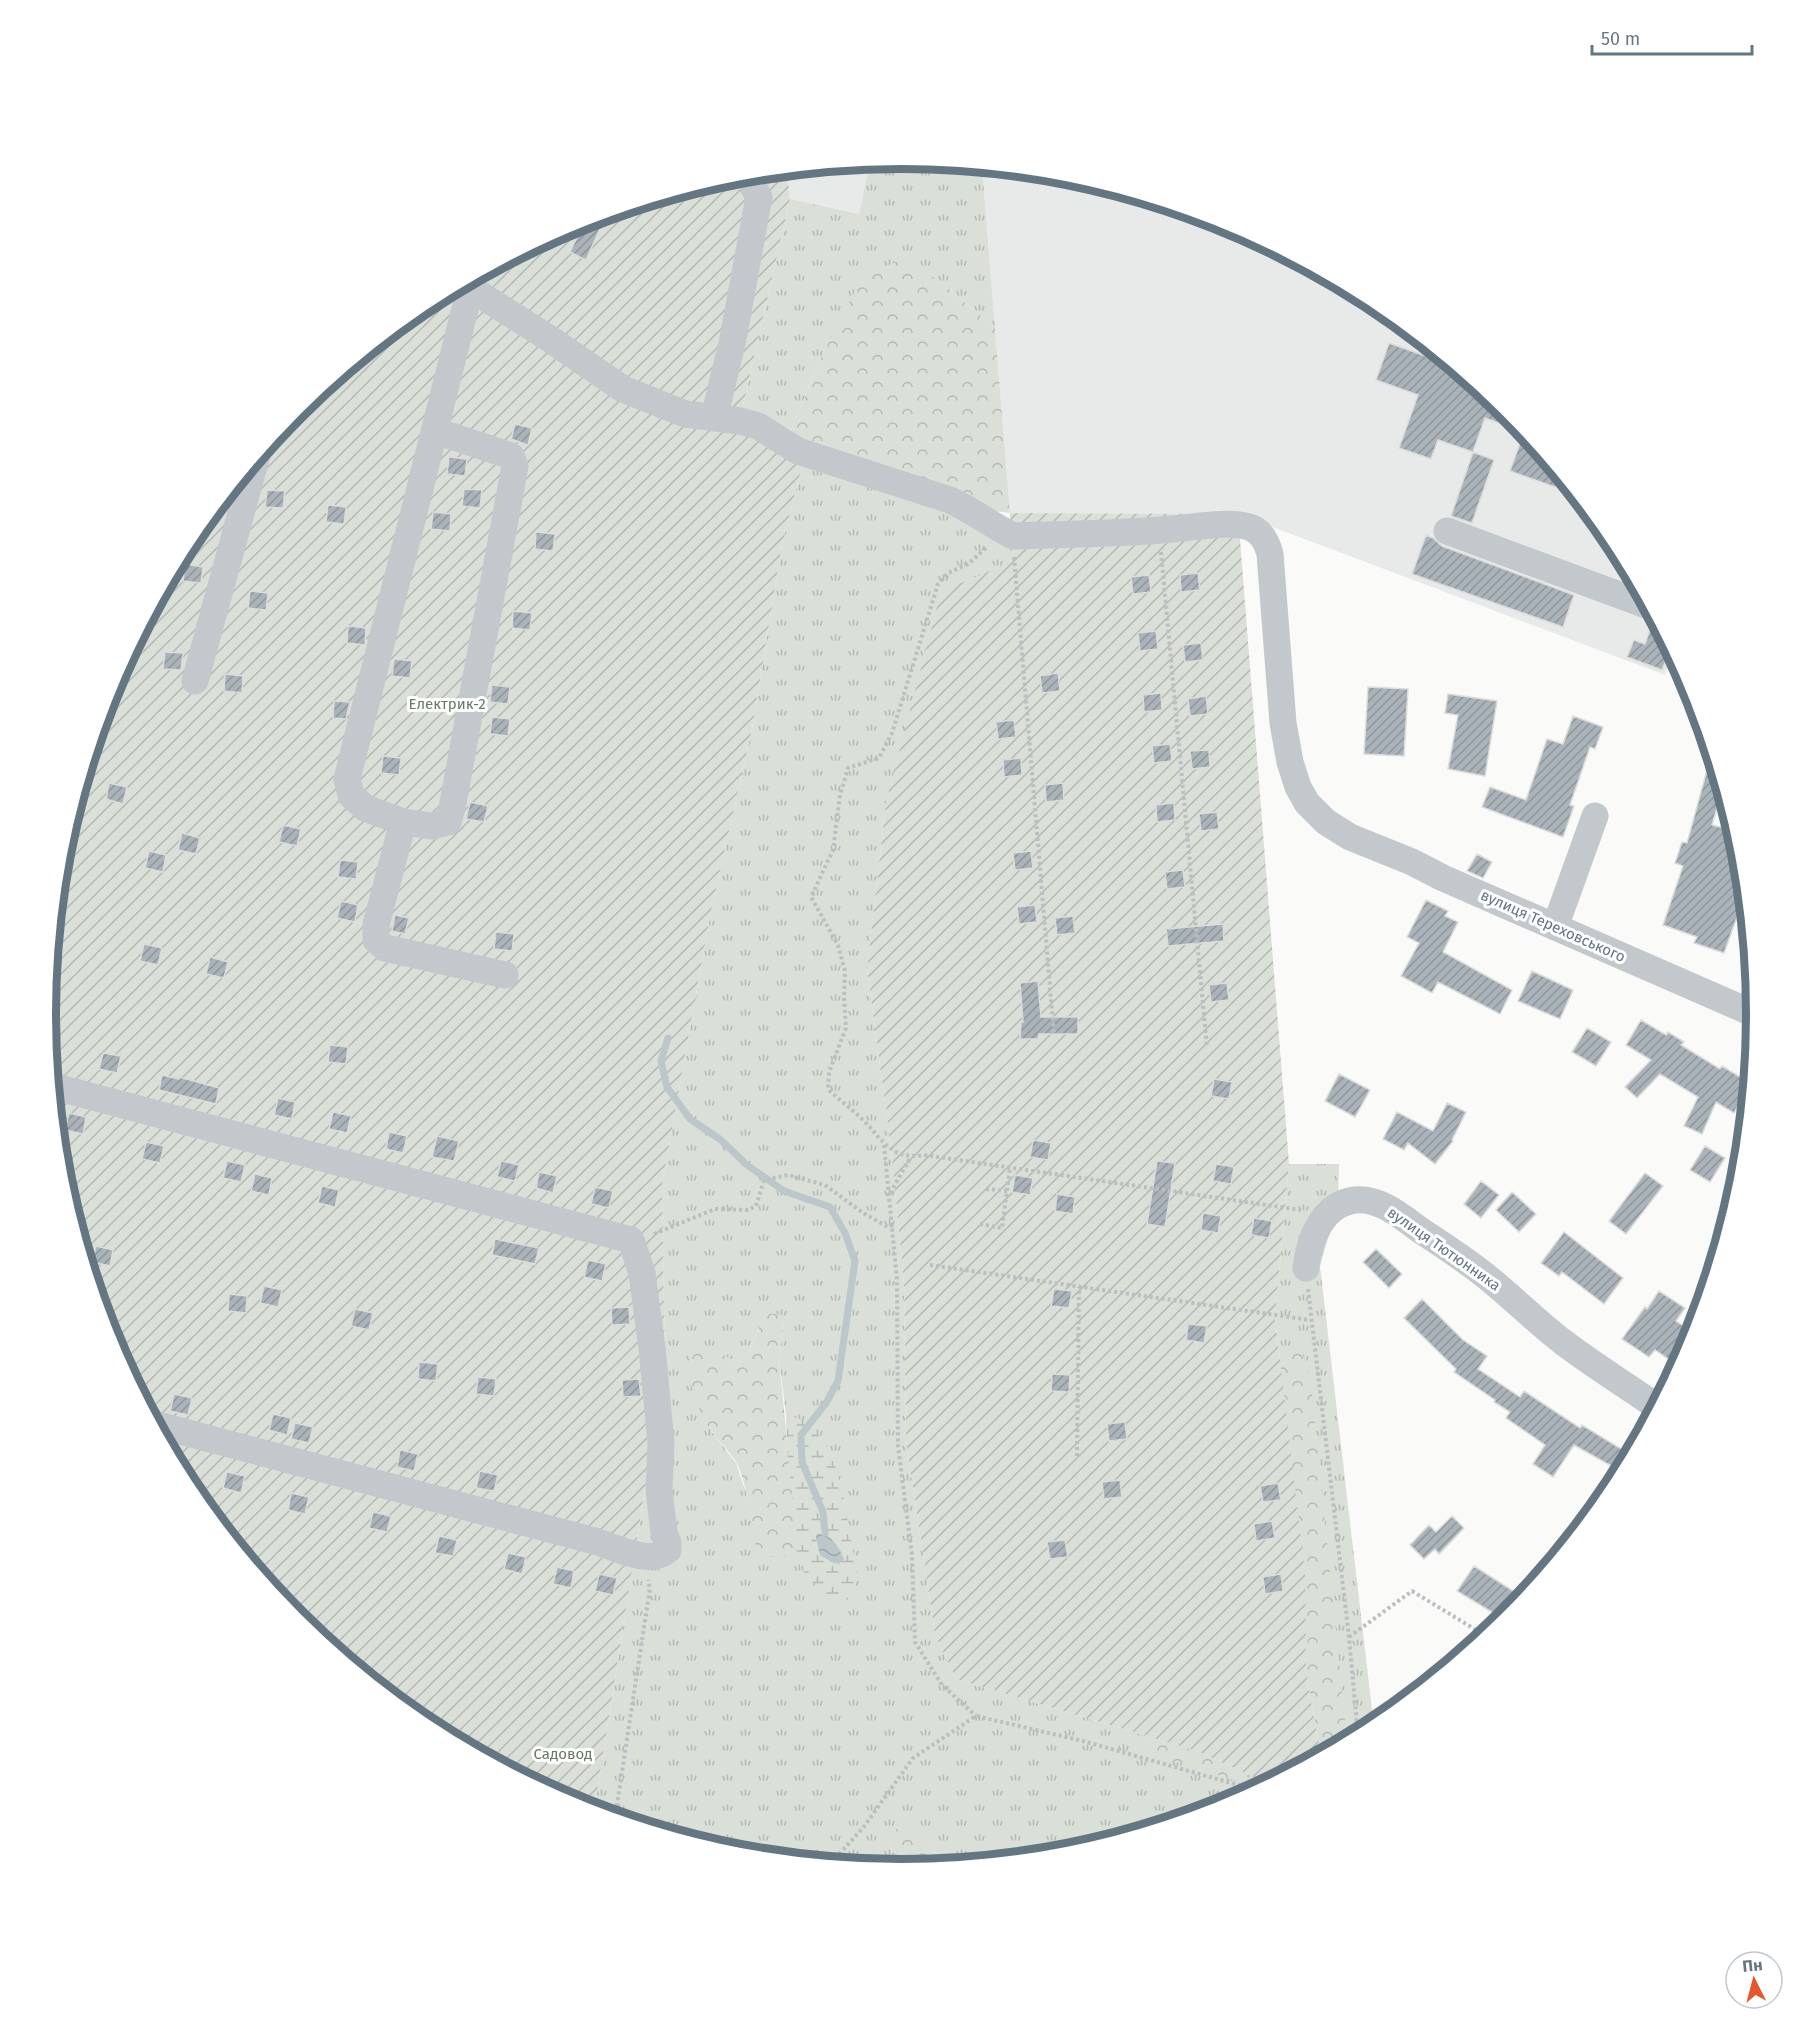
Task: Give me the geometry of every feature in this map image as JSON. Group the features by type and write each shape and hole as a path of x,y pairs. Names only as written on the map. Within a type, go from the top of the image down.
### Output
{"street":[{"path":"714,418 733,339 759,197 751,183"},
{"path":"469,287 623,389 685,414 740,421 758,426 798,451 950,500 972,510 1004,531"},
{"path":"436,430 511,456 515,466 453,803 448,822 432,826 403,822 365,808 351,795 347,778 436,430 467,289"},
{"path":"195,681 252,472"},
{"name":"вулиця Тереховського","path":"1004,531 1159,531 1235,524 1252,527 1262,534 1270,554 1283,723 1290,762 1298,787 1307,803 1326,822 1350,837 1412,862 1746,1010"},
{"path":"1447,531 1639,602"},
{"path":"1555,927 1595,816"},
{"path":"403,822 376,925 376,940 385,948 505,975"},
{"path":"59,1088 631,1240 642,1273 652,1348 661,1443 658,1490 668,1550 662,1555 642,1556 598,1542 163,1427"},
{"name":"вулиця Тютюнника","path":"1306,1268 1313,1236 1329,1214 1338,1207 1354,1200 1368,1201 1388,1208 1485,1274 1563,1343 1651,1403"}],"path":[{"path":"1004,531 1054,1035"},
{"path":"1004,531 968,564 948,573 938,584 887,741 879,758 848,768 840,795 833,850 811,897 838,945 845,971 846,1028 829,1072 828,1089 863,1119 884,1144 911,1157 924,1155 1329,1214"},
{"path":"1159,531 1207,1048"},
{"path":"884,1144 897,1280 898,1446 912,1555 915,1642 942,1685 976,1716 1083,1741 1244,1786"},
{"path":"890,1193 911,1157"},
{"path":"980,1224 1002,1228 1010,1168"},
{"path":"631,1240 641,1234 656,1234 715,1209 748,1210 756,1206 764,1180 788,1175 825,1185 876,1221 888,1227 893,1226"},
{"path":"986,1189 1007,1191"},
{"path":"930,1265 1310,1320"},
{"path":"1306,1268 1310,1320 1349,1637 1357,1726"},
{"path":"1077,1456 1079,1287"},
{"path":"616,1810 650,1588 642,1556"},
{"path":"1349,1637 1412,1592 1478,1631"},
{"path":"837,1857 863,1828 913,1758 976,1716"}],"shaded area":[{"path":"868,169 859,214 790,199 788,177"},
{"path":"983,173 1066,185 1120,197 1173,213 1225,233 1324,282 1371,311 1416,343 1499,416 1572,499 1604,544 1633,591 1669,662 1665,675 1238,514 1010,513"}],"green space":[{"path":"901,168 983,173 995,328 945,286 827,344 791,430 762,415 742,410 790,199 859,214 868,169"},
{"path":"788,177 790,199 742,410 687,405 629,383 476,283 577,233 629,213 682,197"},
{"path":"907,257 995,328 1010,513 985,510 804,443 791,430 827,344 863,276"},
{"path":"457,295 544,349 754,435 802,466 782,545 752,729 710,916 662,1185 665,1363 595,1802 527,1772 431,1717 386,1685 344,1650 303,1612 265,1571 230,1529 198,1484 143,1388 100,1286 84,1233 72,1179 57,1069 57,959 72,849 84,795 100,742 120,690 169,591 198,544 230,499 265,457 303,416 344,378 386,343"},
{"path":"802,466 953,514 1010,544 1010,563 886,802 867,968 891,1149 904,1283 906,1440 935,1635 956,1679 1197,1751 1261,1779 1173,1815 1120,1831 1066,1843 956,1858 941,1858 928,1843 888,1842 897,1859 846,1858 791,1852 682,1831 595,1802 665,1363 662,1185 710,916 752,729 782,545","holes":["765,1313 784,1323 779,1360 786,1415 788,1459 749,1501 736,1463 711,1431 702,1346 739,1363 750,1350"]},
{"path":"1010,513 1238,514 1289,1164 1275,1318 1305,1573 1308,1685 1320,1748 1261,1779 1197,1751 956,1679 935,1635 906,1440 904,1283 891,1149 867,968 886,802 941,591 1010,563"},
{"path":"1289,1164 1339,1164 1338,1204 1320,1266 1373,1716 1320,1748 1305,1573 1275,1318"},
{"path":"765,1313 783,1315 779,1360 796,1528 793,1554 772,1557 756,1547 749,1503 740,1470 734,1458 707,1425 693,1394 689,1371 691,1351 703,1345 739,1363 750,1350"},
{"path":"1293,1346 1303,1355 1311,1384 1346,1730 1346,1733 1320,1748 1308,1685 1279,1361 1285,1347"},
{"path":"786,1415 807,1421 832,1452 843,1496 858,1577 852,1597 843,1602 828,1600 804,1572 793,1554 796,1528 788,1459"},
{"path":"1151,1737 1197,1751 1261,1779 1248,1784 1147,1753 1146,1745"},
{"path":"904,1825 928,1843 941,1858 897,1859 888,1842 893,1831"}],"water":[{"path":"817,1534 831,1538 837,1545 844,1559 839,1564 820,1555"}],"building":[{"path":"602,223 586,260 570,252 579,232"},
{"path":"1389,343 1436,360 1509,427 1485,418 1473,452 1438,440 1431,459 1399,448 1418,395 1376,380"},
{"path":"515,424 532,428 528,445 511,439"},
{"path":"1521,440 1557,481 1555,487 1510,471"},
{"path":"1473,452 1494,460 1472,523 1451,516"},
{"path":"449,457 467,459 465,476 447,474"},
{"path":"464,489 482,490 480,508 462,506"},
{"path":"267,490 285,491 283,508 265,507"},
{"path":"328,505 346,507 344,524 326,522"},
{"path":"433,512 451,514 450,531 431,529"},
{"path":"536,532 555,534 553,551 535,549"},
{"path":"1426,535 1442,546 1574,595 1563,627 1412,574"},
{"path":"186,564 203,567 201,583 183,581"},
{"path":"1198,573 1200,590 1181,592 1180,575"},
{"path":"1149,575 1151,592 1133,594 1131,577"},
{"path":"250,591 268,593 266,610 248,608"},
{"path":"513,611 532,613 530,630 512,628"},
{"path":"348,626 366,628 365,645 347,643"},
{"path":"1651,626 1667,657 1662,670 1627,657 1634,640 1645,644"},
{"path":"1156,631 1158,649 1140,651 1138,633"},
{"path":"1201,643 1203,660 1185,662 1183,645"},
{"path":"165,652 183,653 181,670 163,669"},
{"path":"394,659 412,661 410,678 392,676"},
{"path":"1058,673 1060,691 1042,693 1040,676"},
{"path":"225,674 243,676 242,693 224,691"},
{"path":"492,685 510,687 508,704 490,702"},
{"path":"1368,687 1408,689 1404,756 1364,754"},
{"path":"1161,693 1162,710 1144,712 1143,695"},
{"path":"1448,694 1497,701 1485,776 1448,769 1458,715 1445,713"},
{"path":"1206,696 1208,714 1190,716 1188,699"},
{"path":"334,701 350,702 346,719 333,718"},
{"path":"1573,716 1603,727 1595,749 1590,747 1570,805 1574,806 1563,837 1482,807 1490,787 1526,800 1547,739 1563,744"},
{"path":"492,717 510,719 508,736 490,734"},
{"path":"1014,720 1016,737 998,739 996,722"},
{"path":"1170,744 1172,761 1154,763 1152,746"},
{"path":"1209,750 1210,767 1192,769 1190,751"},
{"path":"383,756 401,758 399,775 381,773"},
{"path":"1021,758 1022,775 1004,777 1003,760"},
{"path":"1709,764 1719,801 1712,825 1725,828 1740,917 1737,917 1724,953 1694,943 1697,937 1663,925 1683,866 1675,863 1682,842 1687,843"},
{"path":"109,783 127,787 123,804 106,799"},
{"path":"1063,783 1064,800 1046,802 1045,785"},
{"path":"470,802 488,806 484,822 466,819"},
{"path":"1174,803 1175,820 1157,822 1156,805"},
{"path":"1217,812 1219,829 1201,831 1199,814"},
{"path":"283,825 301,829 297,846 279,842"},
{"path":"182,833 200,838 196,854 178,850"},
{"path":"149,851 166,855 163,872 145,868"},
{"path":"1031,851 1033,868 1015,870 1013,853"},
{"path":"1477,854 1492,862 1483,878 1467,871"},
{"path":"340,860 358,862 356,879 338,877"},
{"path":"1183,870 1185,887 1167,889 1165,872"},
{"path":"1426,900 1448,911 1445,916 1458,922 1443,952 1512,990 1500,1014 1438,982 1432,993 1401,976 1419,943 1407,937"},
{"path":"341,901 358,905 355,922 337,918"},
{"path":"1035,905 1037,922 1019,924 1017,907"},
{"path":"395,915 409,918 405,934 392,931"},
{"path":"1073,916 1075,933 1057,935 1055,918"},
{"path":"1223,924 1224,941 1168,946 1166,929"},
{"path":"496,932 514,934 512,951 494,949"},
{"path":"144,944 162,948 158,965 140,961"},
{"path":"210,957 228,962 224,978 206,974"},
{"path":"1532,971 1573,990 1560,1019 1518,1001"},
{"path":"1038,981 1041,1017 1078,1017 1078,1034 1039,1034 1038,1039 1020,1039 1021,1022 1023,1022 1020,983"},
{"path":"1227,983 1229,1000 1211,1002 1209,985"},
{"path":"1641,1020 1666,1035 1668,1032 1684,1042 1681,1045 1720,1069 1722,1066 1744,1079 1742,1098 1734,1113 1716,1102 1702,1134 1684,1126 1698,1097 1660,1074 1637,1098 1625,1087 1651,1060 1626,1045"},
{"path":"1587,1028 1611,1042 1596,1066 1572,1052"},
{"path":"330,1045 348,1047 346,1064 328,1062"},
{"path":"103,1053 121,1056 117,1073 99,1069"},
{"path":"1339,1074 1370,1090 1355,1117 1325,1101"},
{"path":"162,1075 179,1079 179,1077 219,1088 216,1104 159,1090"},
{"path":"1214,1079 1232,1082 1229,1099 1211,1096"},
{"path":"278,1098 295,1102 292,1119 274,1115"},
{"path":"1447,1103 1466,1112 1453,1141 1435,1164 1408,1143 1404,1150 1383,1139 1397,1112 1433,1131"},
{"path":"333,1112 351,1116 347,1133 329,1129"},
{"path":"69,1113 86,1117 83,1134 65,1130"},
{"path":"389,1132 407,1136 403,1153 386,1149"},
{"path":"437,1136 459,1141 454,1161 432,1157"},
{"path":"1033,1140 1051,1143 1048,1160 1030,1157"},
{"path":"146,1142 164,1146 160,1163 142,1159"},
{"path":"1705,1146 1725,1158 1710,1182 1690,1170"},
{"path":"227,1161 245,1165 241,1182 223,1178"},
{"path":"501,1161 519,1165 515,1181 497,1177"},
{"path":"1157,1161 1175,1163 1165,1227 1147,1224"},
{"path":"1216,1164 1234,1167 1231,1184 1213,1181"},
{"path":"539,1172 557,1176 553,1193 536,1188"},
{"path":"1645,1173 1663,1186 1626,1234 1609,1221"},
{"path":"255,1174 272,1178 269,1195 251,1191"},
{"path":"1015,1175 1033,1178 1030,1195 1012,1192"},
{"path":"1481,1181 1499,1195 1481,1218 1464,1204"},
{"path":"322,1186 339,1190 335,1207 318,1203"},
{"path":"595,1187 613,1191 609,1208 591,1204"},
{"path":"1512,1192 1536,1214 1519,1232 1496,1210"},
{"path":"1057,1194 1075,1197 1073,1214 1055,1211"},
{"path":"1203,1213 1221,1216 1218,1233 1201,1230"},
{"path":"1254,1218 1272,1221 1269,1238 1251,1235"},
{"path":"1564,1232 1623,1278 1604,1304 1562,1272 1559,1276 1541,1263"},
{"path":"495,1239 539,1248 535,1264 492,1255"},
{"path":"96,1246 113,1250 110,1266 92,1261"},
{"path":"1376,1249 1402,1274 1389,1288 1363,1262"},
{"path":"588,1260 606,1264 602,1281 584,1277"},
{"path":"264,1286 282,1290 278,1307 260,1303"},
{"path":"1054,1289 1072,1291 1069,1308 1051,1306"},
{"path":"1659,1291 1685,1308 1676,1321 1686,1328 1671,1361 1655,1350 1649,1357 1622,1339 1645,1307 1647,1309"},
{"path":"229,1294 247,1296 246,1313 228,1311"},
{"path":"1422,1299 1463,1340 1487,1356 1478,1369 1520,1397 1524,1391 1580,1428 1582,1425 1624,1451 1614,1468 1574,1445 1553,1477 1533,1464 1545,1445 1506,1418 1510,1412 1454,1372 1456,1369 1404,1318"},
{"path":"629,1307 630,1324 612,1325 611,1308"},
{"path":"355,1309 373,1313 369,1330 351,1326"},
{"path":"1188,1324 1207,1326 1204,1343 1186,1340"},
{"path":"419,1362 438,1364 436,1381 418,1379"},
{"path":"1052,1374 1070,1375 1069,1392 1051,1391"},
{"path":"478,1377 496,1379 494,1396 476,1394"},
{"path":"639,1379 641,1396 623,1397 622,1380"},
{"path":"174,1394 192,1398 188,1415 170,1411"},
{"path":"273,1414 291,1418 287,1435 269,1430"},
{"path":"1125,1422 1127,1439 1109,1441 1107,1424"},
{"path":"295,1423 313,1427 309,1443 291,1439"},
{"path":"400,1450 418,1454 414,1471 397,1467"},
{"path":"480,1471 498,1475 494,1491 476,1488"},
{"path":"227,1472 245,1476 241,1493 223,1488"},
{"path":"1120,1480 1122,1497 1104,1499 1102,1482"},
{"path":"1278,1483 1281,1500 1263,1502 1260,1486"},
{"path":"291,1493 309,1497 305,1514 288,1510"},
{"path":"373,1512 391,1516 387,1532 369,1528"},
{"path":"1452,1516 1464,1528 1439,1554 1435,1549 1424,1559 1410,1545 1429,1525 1436,1532"},
{"path":"1272,1521 1275,1538 1256,1541 1254,1524"},
{"path":"439,1536 457,1540 453,1556 435,1553"},
{"path":"1065,1540 1068,1557 1050,1559 1047,1542"},
{"path":"508,1553 526,1557 522,1574 504,1569"},
{"path":"1474,1566 1516,1593 1496,1615 1457,1591"},
{"path":"557,1567 574,1571 571,1588 553,1584"},
{"path":"599,1574 617,1578 613,1595 595,1591"},
{"path":"1281,1574 1283,1591 1265,1594 1263,1577"}],"waterway":[{"path":"668,1038 661,1061 667,1087 690,1119 721,1140 747,1165 784,1191 830,1207 845,1233 855,1261 838,1381 826,1403 801,1435 802,1462 823,1512 825,1533"}],"park label":[{"name":"Електрик-2","path":"447,704"},
{"name":"Садовод","path":"563,1754"}]}
